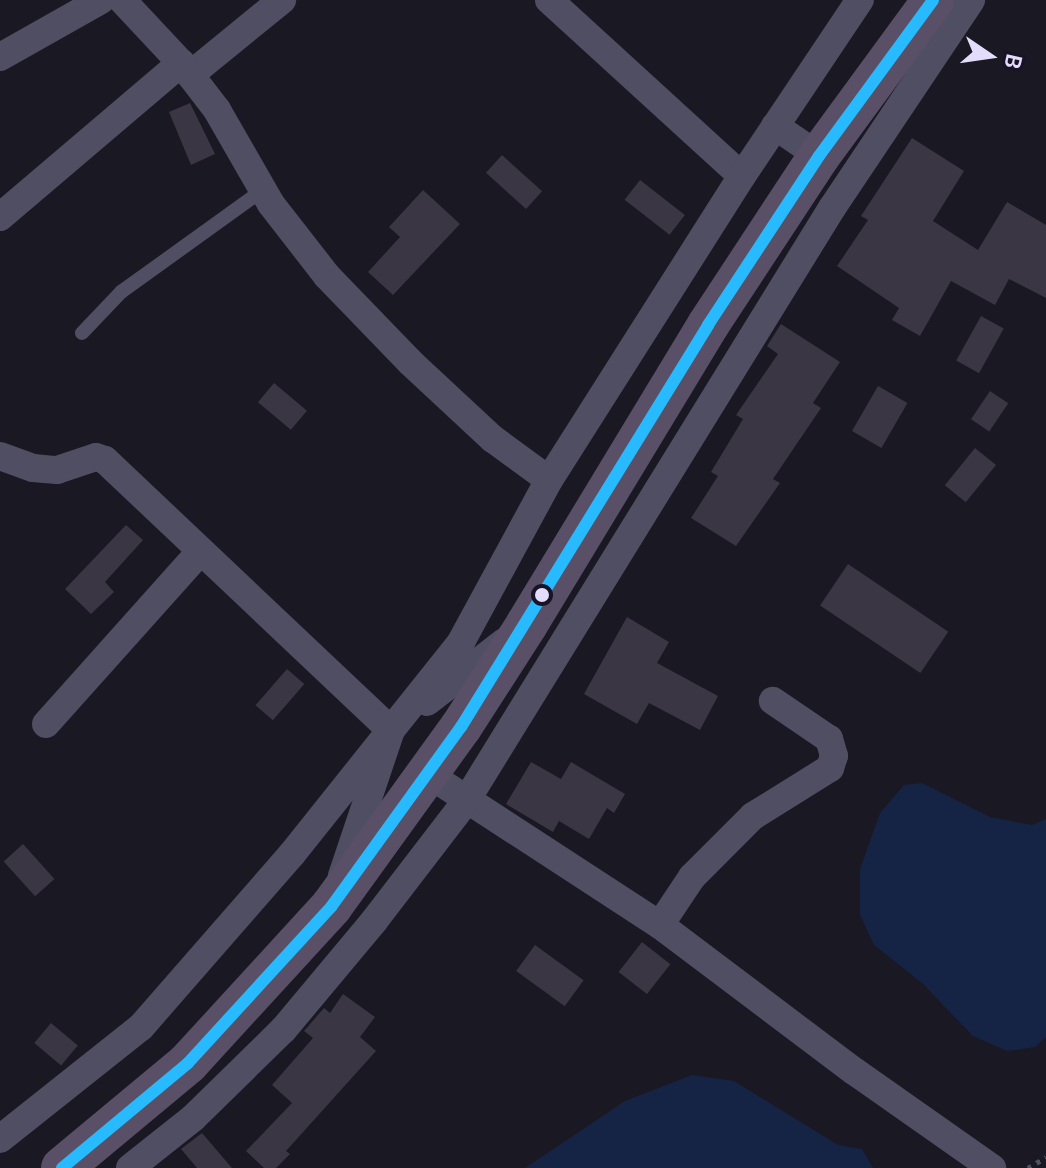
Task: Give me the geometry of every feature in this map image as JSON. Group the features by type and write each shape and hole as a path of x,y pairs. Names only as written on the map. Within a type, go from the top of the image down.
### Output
{"main road":[{"path":"62,1168 188,1063 331,907 428,774 527,624 708,325 819,156 933,0"}],"street":[{"path":"0,57 101,0"},
{"path":"122,0 186,69 217,110 263,190 327,276 410,362 493,439 549,480"},
{"path":"0,217 186,69 282,0"},
{"path":"549,0 742,176"},
{"path":"0,1139 141,1027 292,854 461,642 549,480 742,176 860,0"},
{"path":"130,1168 193,1118 283,1030 374,921 466,801 832,208 971,0"},
{"path":"775,126 819,156"},
{"path":"0,456 33,468 57,470 96,457 105,460 391,730"},
{"path":"46,724 200,552"},
{"path":"331,907 391,730 527,624"},
{"path":"660,925 692,877 753,816 830,768 834,756 829,739 773,701"},
{"path":"428,774 660,925 854,1071 992,1168"}],"lane":[{"path":"82,333 121,292 263,190"}],"path":[{"path":"1028,1168 1046,1157"}],"water":[{"path":"922,783 990,817 1032,825 1046,819 1046,1037 1035,1047 1007,1051 973,1036 922,983 874,945 860,915 860,869 880,813 904,785"},
{"path":"692,1075 734,1081 838,1145 862,1149 873,1168 525,1168 625,1101"}],"building":[{"path":"190,103 215,154 191,165 169,112"},
{"path":"912,138 964,171 933,221 978,250 1007,202 1046,225 1046,298 1009,279 995,305 951,281 920,336 892,320 899,308 837,266 868,220 861,216"},
{"path":"502,155 542,191 526,209 486,173"},
{"path":"640,180 685,215 670,235 625,200"},
{"path":"423,190 460,224 393,295 368,272 400,237 389,227"},
{"path":"981,316 1004,329 979,373 956,361"},
{"path":"781,324 840,362 813,403 821,408 773,479 780,483 736,546 691,518 718,476 711,472 743,419 736,415 778,354 767,346"},
{"path":"274,383 307,411 291,430 258,402"},
{"path":"878,386 907,403 881,448 852,431"},
{"path":"990,391 1008,403 989,431 971,419"},
{"path":"975,448 996,465 966,502 945,485"},
{"path":"126,525 143,540 105,582 114,592 91,614 65,589"},
{"path":"848,564 948,632 920,673 820,605"},
{"path":"627,617 669,642 657,663 718,696 700,730 649,703 637,724 584,694"},
{"path":"287,669 304,684 273,720 256,705"},
{"path":"531,762 561,779 571,762 625,794 614,813 607,808 589,839 559,821 553,832 506,804"},
{"path":"23,844 54,879 35,896 4,861"},
{"path":"642,942 670,964 647,994 619,972"},
{"path":"535,945 584,980 565,1006 516,971"},
{"path":"343,994 375,1017 360,1037 376,1051 286,1151 290,1154 276,1168 264,1168 246,1151 292,1103 272,1085 313,1038 304,1031 324,1008 330,1013"},
{"path":"51,1023 78,1045 61,1065 34,1043"},
{"path":"202,1133 232,1168 197,1168 181,1149"}],"transit line":[{"path":"62,1168 188,1063 331,907 461,727 708,325 819,156 933,0"}]}
